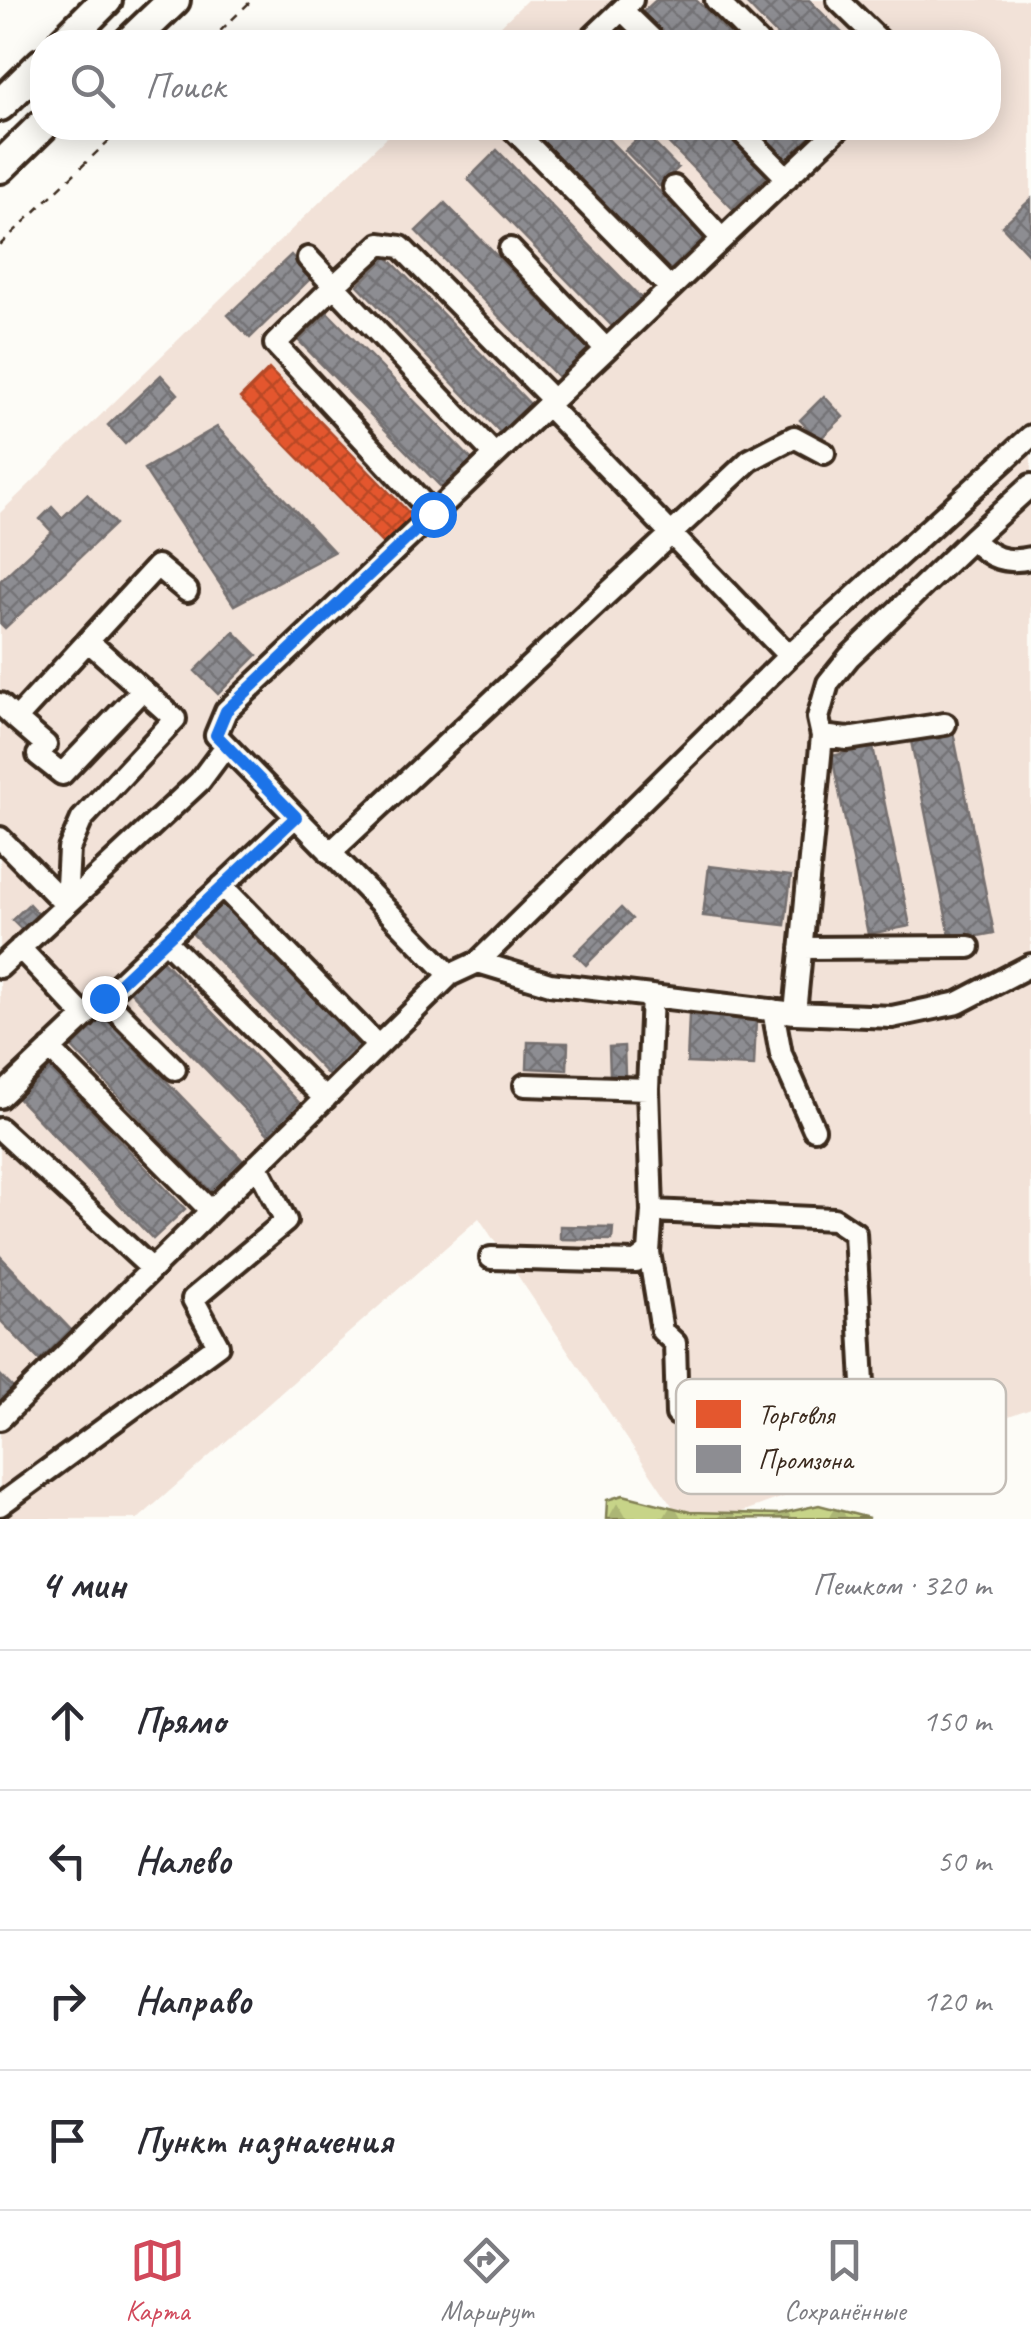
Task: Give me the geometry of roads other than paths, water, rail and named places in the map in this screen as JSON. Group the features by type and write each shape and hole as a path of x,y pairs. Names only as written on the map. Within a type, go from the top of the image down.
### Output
{"highway":[{"path":"76,30 106,0"},
{"path":"143,30 174,0"},
{"path":"0,105 30,76"},
{"path":"0,167 30,138"}],"lane":[{"path":"716,0 746,30"},
{"path":"838,0 869,30"},
{"path":"601,30 628,5 646,30"},
{"path":"0,94 30,74"},
{"path":"524,140 670,288"},
{"path":"750,140 786,178"},
{"path":"450,975 216,735 226,711 826,140"},
{"path":"674,187 722,239"},
{"path":"433,514 275,344 380,244 400,247 790,656"},
{"path":"510,248 606,349"},
{"path":"308,258 496,455"},
{"path":"0,1419 450,975 478,962 790,656 1031,436"},
{"path":"330,853 750,460 794,438 824,453"},
{"path":"795,1013 822,736 818,718 828,683 849,657 1031,485"},
{"path":"972,539 988,556 1013,562 1031,558"},
{"path":"16,719 158,566 187,591"},
{"path":"66,905 69,849 82,819 175,719 88,641"},
{"path":"0,704 46,746 38,755 62,774 142,690"},
{"path":"822,736 847,739 945,724"},
{"path":"0,967 200,781 226,746"},
{"path":"0,1097 296,817"},
{"path":"0,838 66,905"},
{"path":"222,886 378,1046"},
{"path":"165,940 325,1098"},
{"path":"801,948 969,947"},
{"path":"20,948 84,1016"},
{"path":"478,962 550,984 795,1013 892,1017 958,1003 1031,964"},
{"path":"652,996 649,1252 662,1331 675,1343 676,1379"},
{"path":"104,998 175,1069"},
{"path":"773,1010 781,1054 814,1129"},
{"path":"50,1049 211,1211"},
{"path":"525,1085 648,1089"},
{"path":"0,1129 152,1269"},
{"path":"0,1505 218,1345 193,1299 286,1221 257,1165"},
{"path":"652,1212 834,1219 856,1233 863,1379"},
{"path":"491,1258 636,1262 649,1252"}]}
